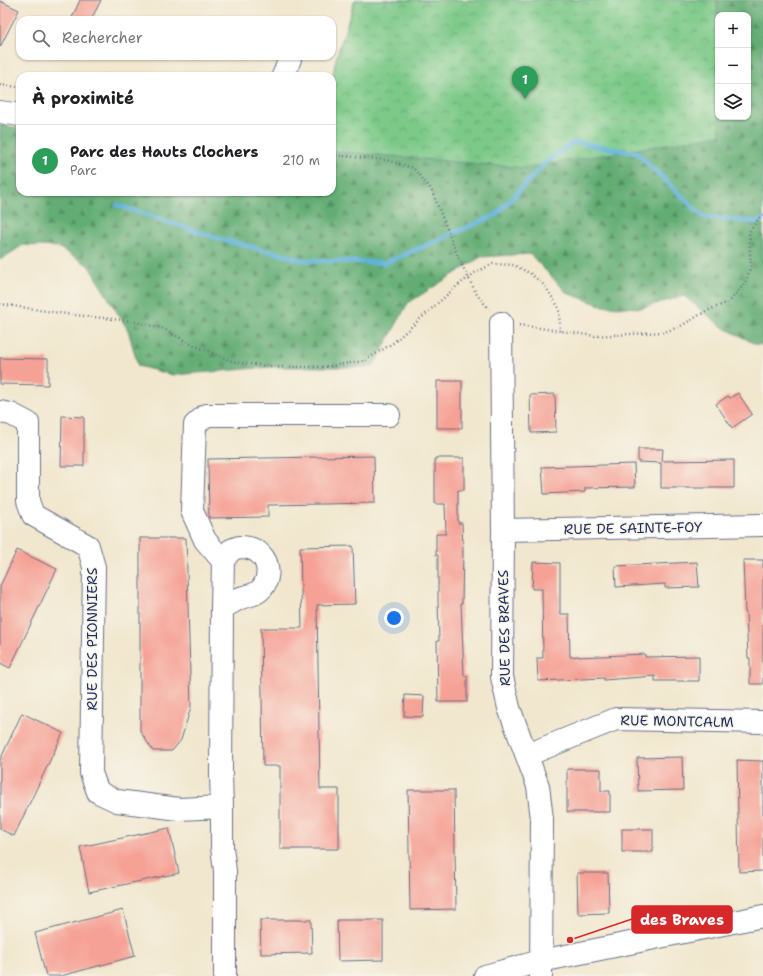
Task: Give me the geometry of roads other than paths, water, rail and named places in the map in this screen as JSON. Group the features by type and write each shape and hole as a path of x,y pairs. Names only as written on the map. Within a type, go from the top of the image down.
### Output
{"street":[{"path":"0,112 16,114"},
{"name":"RUE DES BRAVES","path":"501,323 503,530 502,677 509,708 538,786 542,819 541,969"},
{"name":"RUE DES PIONNIERS","path":"0,412 10,414 28,424 28,501 33,516 88,546 94,567 91,773 98,792 117,802 179,809 222,807"},
{"path":"223,561 205,540 192,511 195,425 206,415 389,415"},
{"name":"RUE DE SAINTE-FOY","path":"503,530 763,525"},
{"path":"222,608 240,598 252,595 259,591 264,585 268,570 266,562 262,555 255,550 247,547 239,547 230,550 223,561 222,608 221,774 222,847 225,871 225,976"},
{"name":"RUE MONTCALM","path":"527,755 616,719 763,722"},
{"path":"485,976 541,969 763,916"}],"waterway":[{"path":"117,205 220,239 304,260 385,263 496,215 545,163 574,142 637,153 703,217 756,222 763,219"}],"place":[{"name":"Parc des Hauts Clochers","path":"525,99"},
{"name":"des Braves","path":"570,940"}]}
